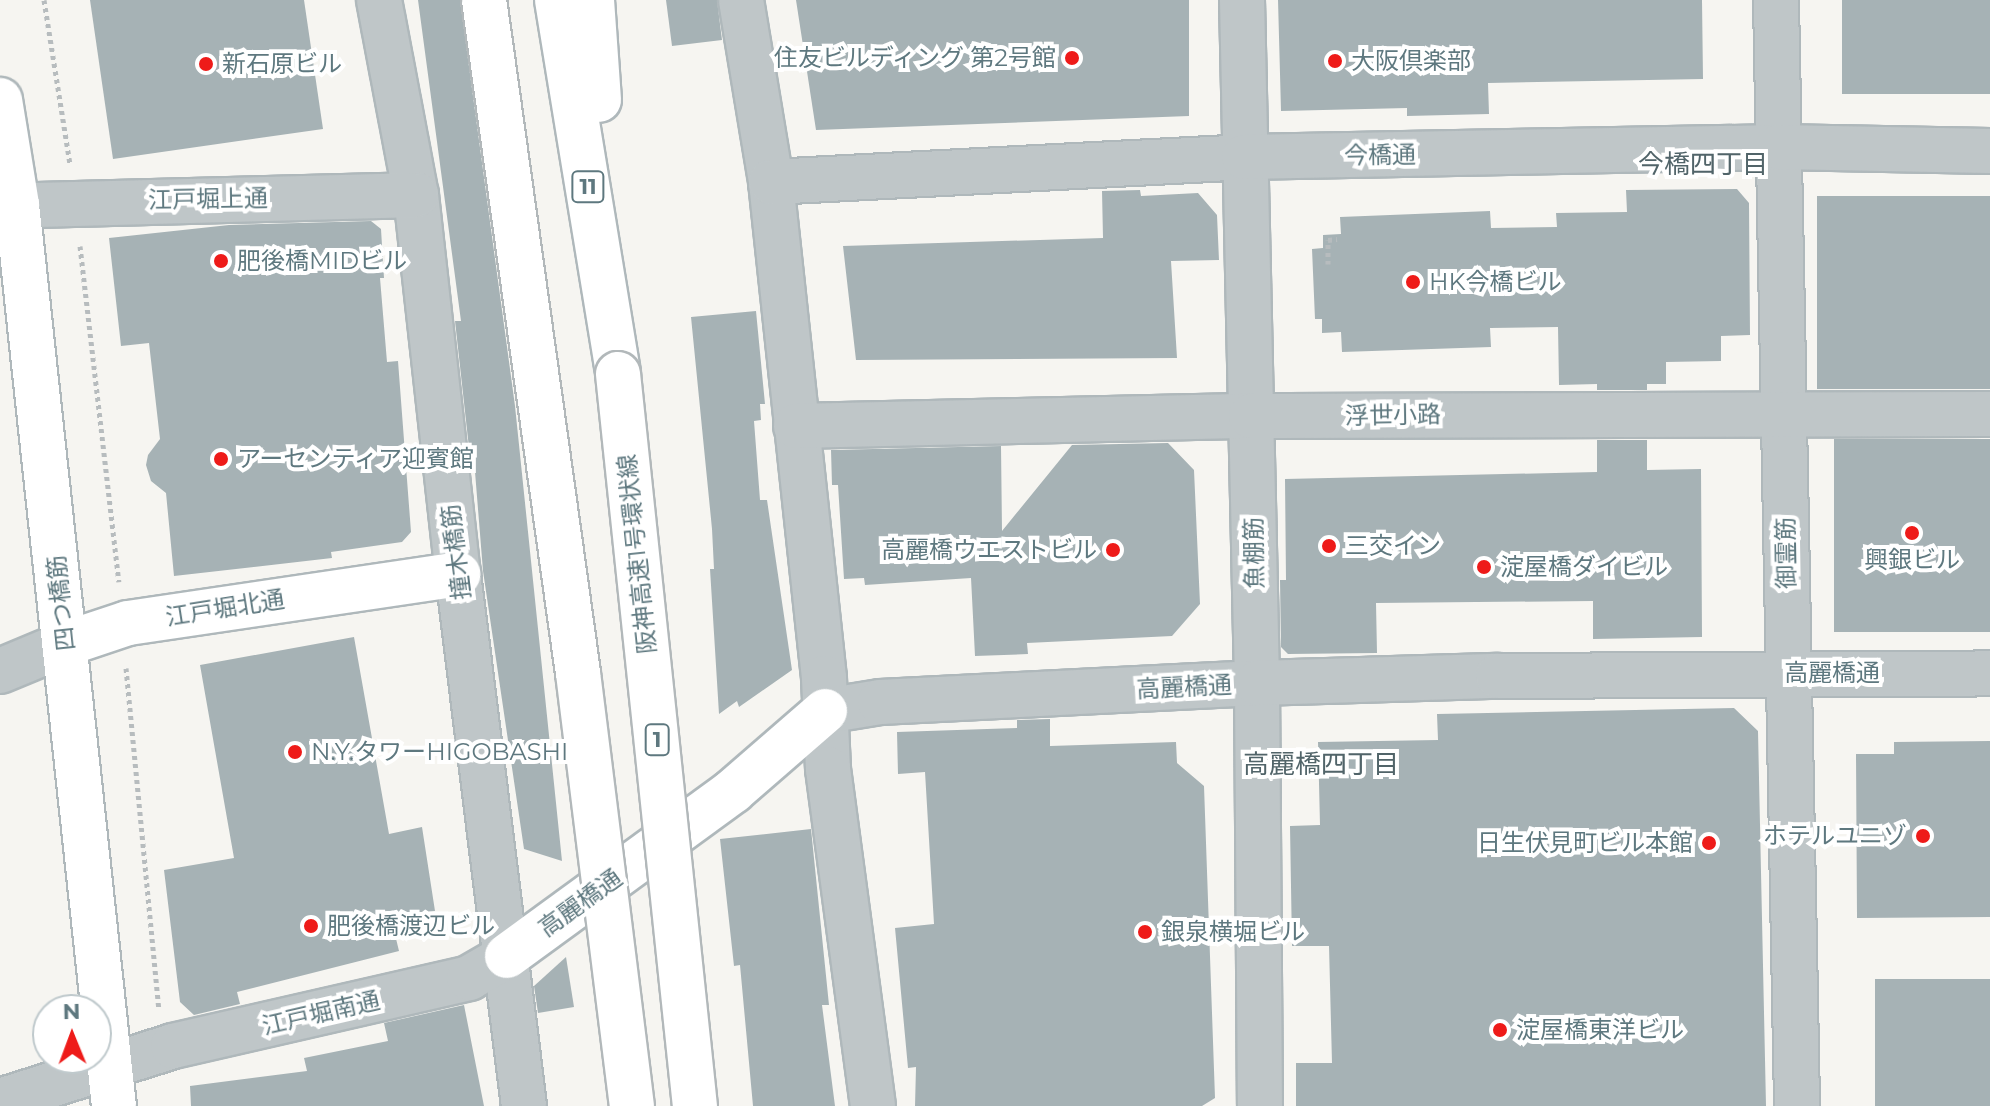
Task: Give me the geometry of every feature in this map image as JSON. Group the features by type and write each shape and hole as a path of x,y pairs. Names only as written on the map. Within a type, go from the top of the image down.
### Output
{"main road":[{"path":"484,0 574,642 632,1106"},
{"name":"11","path":"557,0 618,374"},
{"name":"阪神高速1号環状線","path":"592,0 618,374 695,1106"},
{"name":"四つ橋筋","path":"0,100 9,205 65,644 112,1085"},
{"name":"江戸堀北通","path":"65,644 128,623 458,574"},
{"name":"高麗橋通","path":"507,956 733,791 825,711"}],"street":[{"name":"撞木橋筋","path":"379,0 416,195 458,574 524,1106"},
{"path":"741,0 771,182 825,711 828,769 873,1106"},
{"name":"魚棚筋","path":"1242,0 1257,683 1260,1106"},
{"name":"御霊筋","path":"1776,0 1797,1106"},
{"name":"今橋通","path":"771,182 1244,157 1778,147 1990,151"},
{"name":"江戸堀上通","path":"9,205 416,195"},
{"name":"浮世小路","path":"796,426 1251,416 1784,412 1990,414"},
{"name":"江戸堀北通","path":"0,671 65,644"},
{"name":"高麗橋通","path":"825,711 880,702 1257,683 1787,673 1990,673"},
{"name":"高麗橋通","path":"469,978 507,956"},
{"name":"江戸堀南通","path":"168,1031 469,978"},
{"path":"0,1101 112,1085 168,1031"}],"path":[{"path":"44,0 75,202 117,578 121,589"},
{"path":"1328,264 1328,240 1337,239"},
{"path":"128,656 159,1009 168,1031"}],"building":[{"name":"新石原ビル","path":"90,0 304,0 323,129 113,159"},
{"path":"418,0 460,0 515,406 562,861 524,849 483,571 473,447 469,448 455,321 461,321"},
{"path":"666,0 717,0 722,40 672,46"},
{"path":"796,0 1189,0 1189,116 816,130"},
{"path":"1278,0 1702,0 1703,79 1488,83 1489,114 1407,116 1407,108 1281,111"},
{"path":"1842,0 1990,0 1990,94 1842,94"},
{"path":"1737,189 1749,203 1750,335 1721,336 1721,361 1666,362 1666,384 1647,384 1647,390 1597,390 1597,384 1559,385 1558,327 1490,328 1491,347 1342,352 1341,332 1322,333 1322,319 1315,319 1312,249 1323,248 1323,235 1341,234 1340,217 1490,211 1491,228 1557,227 1556,213 1627,212 1626,190"},
{"path":"1140,190 1141,196 1198,193 1217,215 1219,260 1171,261 1177,358 856,360 843,246 1103,238 1102,191"},
{"path":"1817,196 1990,196 1990,389 1817,389"},
{"path":"371,221 381,229 384,278 380,278 387,362 398,361 411,532 402,542 331,552 332,558 174,576 166,493 151,481 146,465 148,455 160,439 149,343 121,346 109,238 229,225"},
{"path":"756,311 765,404 760,404 761,420 754,421 760,500 767,500 792,670 739,707 737,701 719,714 710,569 714,569 712,529 691,317"},
{"name":"興銀ビル","path":"1834,439 1990,439 1990,632 1834,632"},
{"path":"1597,440 1647,440 1647,470 1701,469 1702,637 1593,639 1593,601 1376,603 1377,653 1288,654 1281,647 1280,580 1286,580 1285,479 1597,472"},
{"path":"1168,443 1194,470 1200,604 1172,636 1027,643 1028,654 975,656 971,578 865,585 864,578 844,579 838,485 832,485 831,450 1001,446 1002,531 1072,445"},
{"path":"354,637 389,834 422,827 435,911 391,918 399,951 237,992 240,1004 194,1015 180,1002 164,870 234,858 200,665"},
{"path":"1734,708 1758,731 1766,1106 1296,1106 1296,1063 1332,1063 1329,946 1292,946 1290,826 1320,825 1318,742 1438,740 1437,714"},
{"path":"1050,719 1050,746 1176,742 1177,763 1204,786 1215,1098 1202,1106 915,1106 916,1067 908,1068 895,928 934,924 925,772 898,774 897,732 1017,728 1017,720"},
{"name":"ホテルユニゾ","path":"1990,741 1990,917 1857,918 1856,754 1894,754 1894,742"},
{"path":"811,829 829,1005 822,1005 835,1106 753,1106 740,965 734,966 720,839"},
{"path":"566,957 574,1007 538,1013 534,986"},
{"path":"1875,979 1990,979 1990,1106 1875,1106"},
{"path":"464,1005 484,1106 191,1106 190,1086 307,1071 304,1058 388,1041 384,1023"}],"place":[{"name":"住友ビルディング 第2号館","path":"1072,58"},
{"name":"大阪倶楽部","path":"1335,61"},
{"name":"新石原ビル","path":"206,64"},
{"name":"肥後橋MIDビル","path":"221,261"},
{"name":"HK今橋ビル","path":"1413,282"},
{"name":"アーセンティア迎賓館","path":"221,459"},
{"name":"興銀ビル","path":"1912,533"},
{"name":"三交イン","path":"1329,546"},
{"name":"高麗橋ウエストビル","path":"1113,550"},
{"name":"淀屋橋ダイビル","path":"1484,567"},
{"name":"N.Y.タワーHIGOBASHI","path":"295,752"},
{"name":"ホテルユニゾ","path":"1923,836"},
{"name":"日生伏見町ビル本館","path":"1709,843"},
{"name":"肥後橋渡辺ビル","path":"311,926"},
{"name":"銀泉横堀ビル","path":"1145,932"},
{"name":"淀屋橋東洋ビル","path":"1500,1030"}],"district":[{"name":"今橋四丁目","path":"1703,165"},
{"name":"高麗橋四丁目","path":"1321,765"}]}
